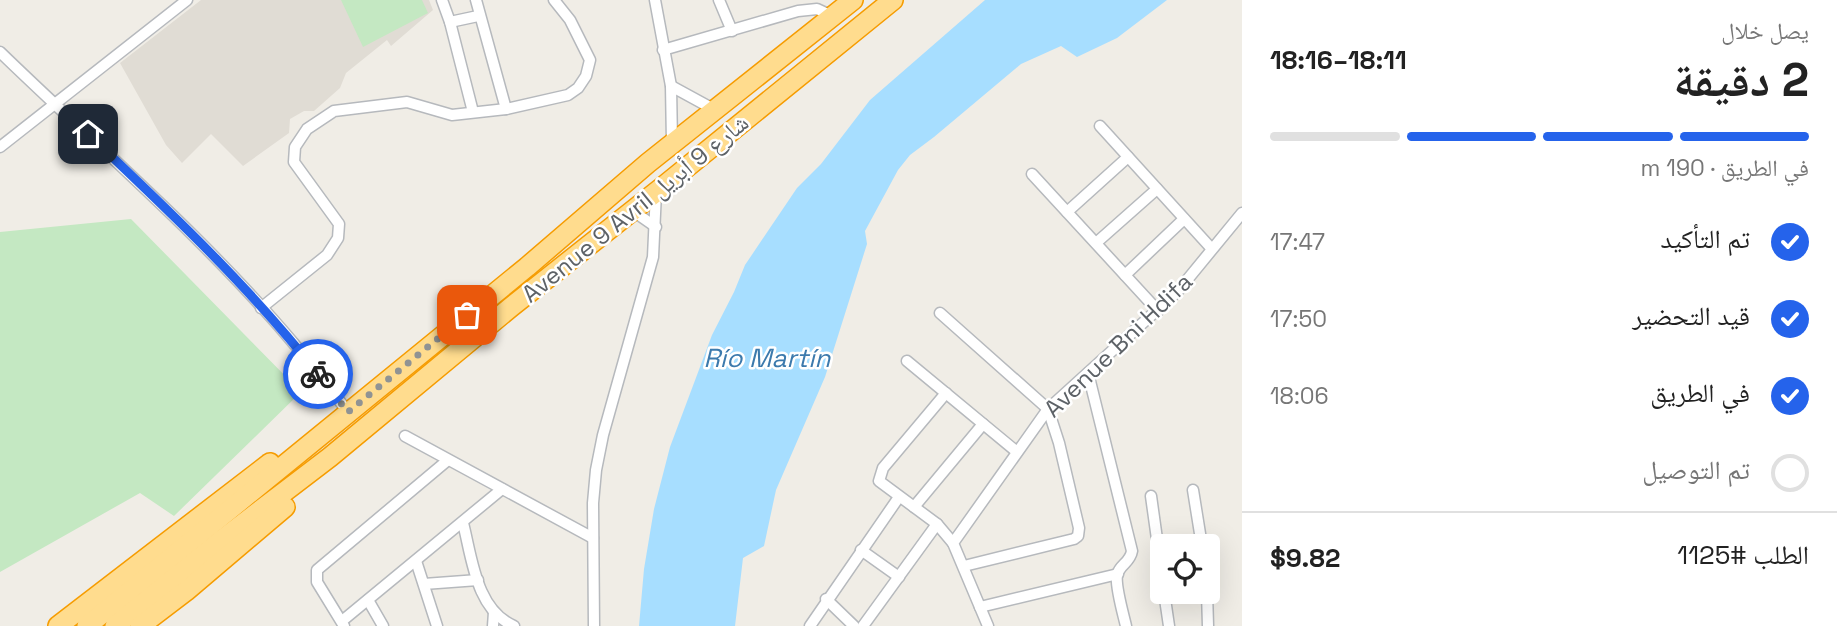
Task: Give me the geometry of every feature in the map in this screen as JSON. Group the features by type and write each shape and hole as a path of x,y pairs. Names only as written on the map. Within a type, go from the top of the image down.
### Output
{"highway":[{"name":"Avenue 9 Avril شارع 9 أبريل","path":"87,626 527,267 672,143 853,0"},
{"name":"Avenue 9 Avril شارع 9 أبريل","path":"115,626 330,457 511,306 633,211 893,0"},
{"path":"58,626 249,477 272,461 312,443"},
{"path":"140,626 284,509 330,457"}],"street":[{"path":"0,147 187,0"},
{"path":"442,0 473,112"},
{"path":"476,0 478,16 506,109"},
{"path":"261,308 327,255 338,238 339,223 294,162 296,147 307,129 334,111 407,102 452,115 506,109 568,95 578,88 586,76 590,60 570,20 554,0"},
{"path":"655,0 671,86 672,143"},
{"path":"719,0 732,31"},
{"path":"663,50 811,9 824,11 832,16"},
{"path":"450,22 478,16"},
{"path":"0,52 137,180 261,308 295,344 348,412"},
{"path":"671,86 715,110"},
{"path":"1100,127 1211,248"},
{"path":"1067,212 1128,157"},
{"path":"1032,174 1158,311"},
{"path":"1096,243 1157,189"},
{"path":"594,626 593,503 603,435 653,257 656,192"},
{"path":"633,211 656,227"},
{"name":"Avenue Bni Hdifa","path":"953,543 1048,410 1178,291 1242,213"},
{"path":"1125,275 1184,219"},
{"path":"940,313 1048,410 1059,443 1079,528 1078,536 964,566"},
{"path":"907,361 1017,452"},
{"path":"1088,373 1132,551 1129,561 1122,566 1118,574 1124,626"},
{"path":"946,393 880,473 881,484 936,524 953,543 987,624 974,626"},
{"path":"914,507 983,424"},
{"path":"405,436 593,538"},
{"path":"448,460 317,570 317,582 343,624 368,600 502,489"},
{"path":"1193,490 1200,534"},
{"path":"1151,496 1156,534"},
{"path":"810,626 826,599 899,497"},
{"path":"463,523 482,593 494,612 514,626"},
{"path":"863,626 936,524"},
{"path":"861,550 899,577"},
{"path":"415,561 437,626"},
{"path":"980,607 1118,574"},
{"path":"424,584 478,580"},
{"path":"826,599 854,626"},
{"path":"368,600 383,626"},
{"path":"1166,604 1169,626"},
{"path":"1207,604 1208,626"},
{"path":"493,626 494,612"}],"shaded area":[{"path":"201,0 429,0 433,10 391,46 387,40 346,73 340,88 314,111 304,111 290,119 289,133 243,166 211,134 182,163 166,145 120,63"}],"green space":[{"path":"341,0 422,0 428,13 363,47"},
{"path":"131,219 301,392 174,516 140,493 0,572 0,232"}],"water":[{"name":"Río Martín","path":"985,0 1167,0 1117,38 1077,57 1061,46 1021,64 910,155 898,170 865,231 867,244 825,377 776,490 764,546 743,558 735,626 639,626 644,569 654,509 670,447 712,335 745,265 797,188 821,164 870,100"}],"way so far":[{"path":"318,374 348,412 467,315"}],"route":[{"path":"88,134 225,270 295,344 318,374"}]}
